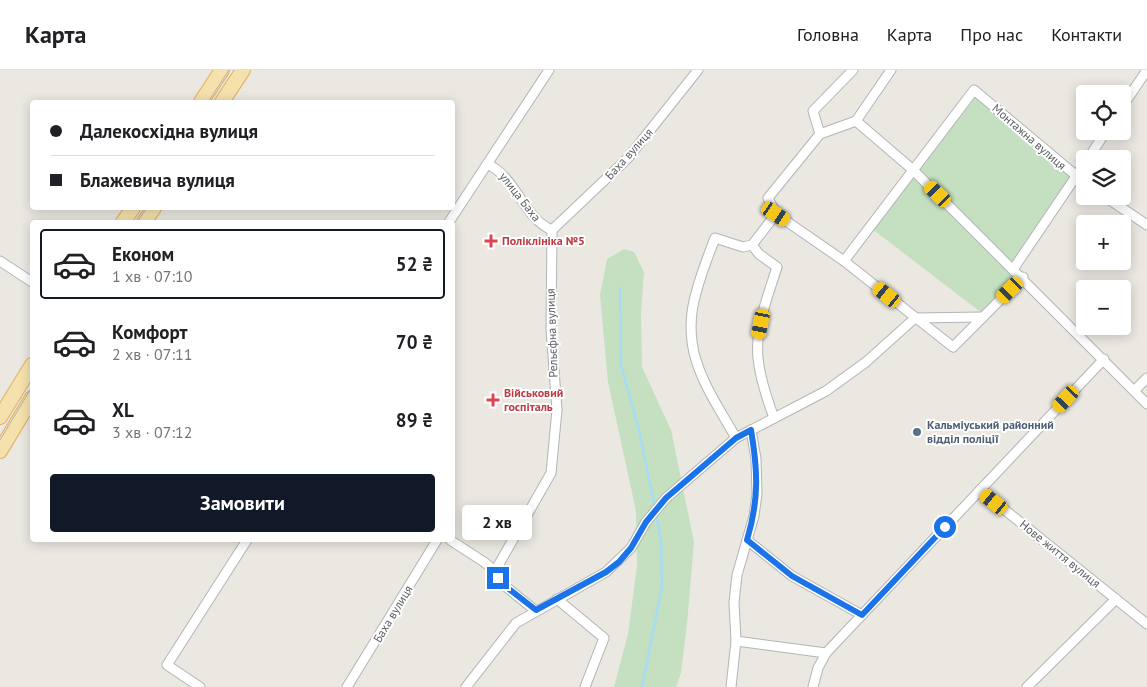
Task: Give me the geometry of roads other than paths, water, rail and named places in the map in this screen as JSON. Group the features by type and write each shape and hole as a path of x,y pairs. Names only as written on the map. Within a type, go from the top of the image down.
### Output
{"main road":[{"path":"202,100 222,70"},
{"path":"223,100 243,70"},
{"path":"0,417 30,368"},
{"path":"0,451 30,401"}],"street":[{"path":"450,220 549,70"},
{"name":"Баха вулиця","path":"552,230 628,158 698,70"},
{"path":"820,134 813,111 853,70"},
{"path":"891,70 856,121 820,134 768,198 776,214 844,261 953,347 1023,277"},
{"path":"1131,92 1144,71"},
{"name":"Монтажна вулиця","path":"912,169 974,90 1075,177"},
{"path":"856,121 912,169 1014,268 1147,404"},
{"name":"улица Баха","path":"487,164 500,170 541,224 552,230"},
{"path":"844,261 912,169"},
{"path":"1014,268 1075,177"},
{"path":"1117,205 1147,225"},
{"path":"736,438 704,382 694,359 690,339 690,318 696,292 715,238 732,245 743,247 752,245 776,214"},
{"name":"Рельєфна вулиця","path":"495,571 551,473 557,410 551,329 552,230"},
{"path":"752,245 759,254 777,267 763,311 758,350 761,379 774,418"},
{"path":"0,261 30,281"},
{"path":"466,687 510,629 522,618 606,572 619,562 631,548 646,522 666,498 736,438 826,391 866,362 915,318 983,317"},
{"path":"812,687 818,668 826,653 1104,360"},
{"path":"1135,390 1147,378"},
{"path":"731,687 736,641 734,602 737,575 757,494 756,459 751,430"},
{"name":"Нове життя вулиця","path":"980,490 1147,624"},
{"path":"747,540 792,576 862,615"},
{"path":"200,687 166,665 246,542"},
{"name":"Баха вулиця","path":"347,687 436,542"},
{"path":"453,542 495,571 505,586 536,610"},
{"path":"557,599 604,638 585,687"},
{"path":"1027,687 1116,599"},
{"path":"736,641 826,653"}],"waterway":[{"path":"620,288 621,365 638,426 655,508"},
{"path":"642,687 662,587 661,540 656,513"}],"tram line":[{"path":"209,100 229,70"},
{"path":"138,220 146,210"},
{"path":"0,440 30,390"}],"place":[{"name":"Поліклініка №5","path":"491,241"},
{"name":"Військовий госпіталь","path":"493,400"},
{"name":"Кальміуський районний відділ поліції","path":"917,432"}]}
